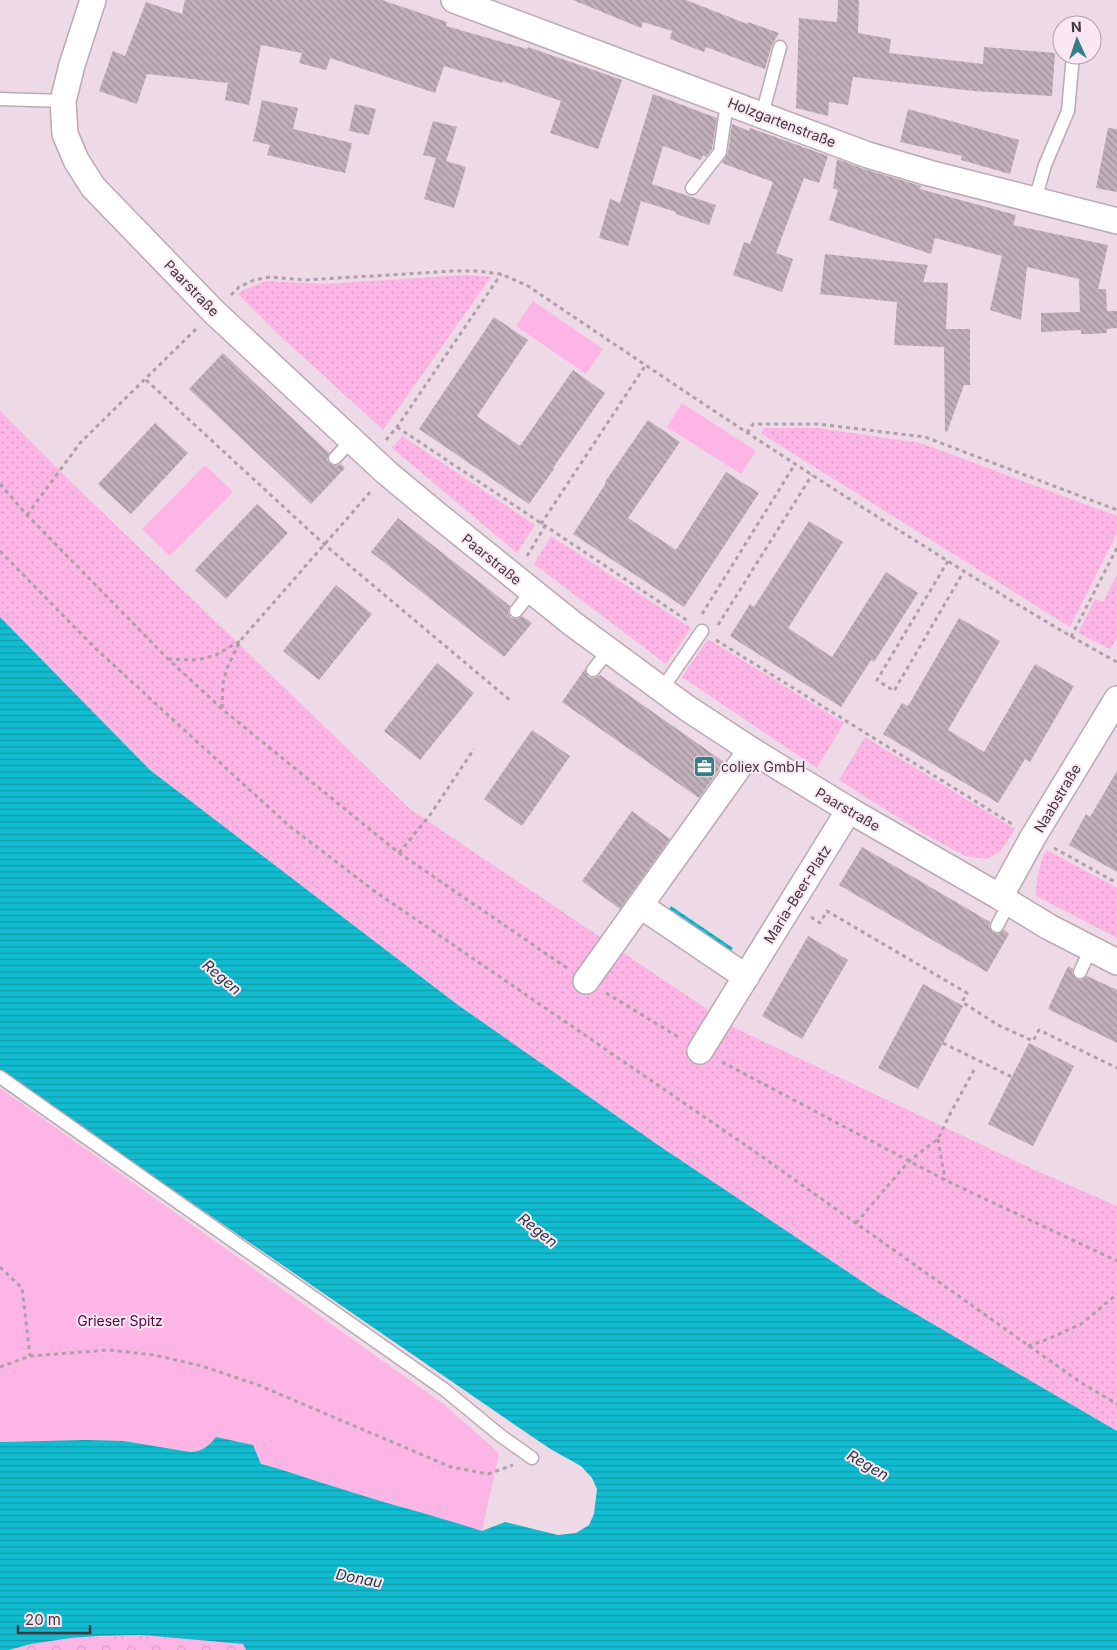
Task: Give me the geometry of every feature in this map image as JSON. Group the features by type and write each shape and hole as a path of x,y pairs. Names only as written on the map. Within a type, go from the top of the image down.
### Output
{"street":[{"name":"Paarstraße","path":"93,0 63,100 65,134 76,160 93,187 214,312 387,473 523,584 687,708 849,810 1049,927 1117,962"},
{"name":"Holzgartenstraße","path":"454,0 868,155 1117,221"},
{"name":"Naabstraße","path":"1005,900 1034,837 1117,699"},
{"path":"586,981 751,750"},
{"name":"Maria-Beer-Platz","path":"700,1051 849,810"},
{"path":"641,906 746,977"}],"lane":[{"path":"762,115 780,47"},
{"path":"1035,200 1045,165 1068,111 1071,65"},
{"path":"0,99 63,100"},
{"path":"692,188 720,152 727,102"},
{"path":"335,458 352,440"},
{"path":"516,611 523,584"},
{"path":"662,689 703,631"},
{"path":"594,670 609,650"},
{"path":"997,926 1005,900"},
{"path":"1080,972 1091,948"},
{"path":"0,1077 445,1390 501,1436 532,1458"}],"path":[{"path":"27,516 80,443 239,287 254,280 270,277 306,280 454,271 478,271 501,274 528,286 746,433 948,561 1071,637 1117,662"},
{"path":"501,274 397,427 703,631 1034,837 1117,883"},
{"path":"523,584 543,525 646,366"},
{"path":"146,380 325,545 512,702"},
{"path":"746,433 753,424 818,424 925,437 1117,510"},
{"path":"703,631 795,464"},
{"path":"222,709 223,683 227,668 240,641 387,473"},
{"path":"703,631 812,475"},
{"path":"0,484 27,516 168,660 222,709 399,853 586,981 700,1051 945,1180 1117,1261"},
{"path":"1071,637 1117,548"},
{"path":"0,552 95,648 288,826 373,890 754,1151 1080,1382 1117,1404"},
{"path":"948,561 877,680 894,691 964,571"},
{"path":"168,660 197,660 216,655 240,641"},
{"path":"399,853 430,815 474,749"},
{"path":"791,904 820,923 827,911 959,988 967,993 962,1002 998,1025 1033,1041 1039,1030 1117,1068"},
{"path":"943,1043 1012,1077"},
{"path":"856,1223 909,1161 938,1139 974,1070"},
{"path":"938,1139 945,1180"},
{"path":"0,1267 22,1288 30,1356"},
{"path":"1028,1346 1081,1324 1117,1294"},
{"path":"0,1367 30,1356 109,1350 154,1355 202,1366 258,1385 451,1467 488,1474 532,1458"}],"green space":[{"path":"466,275 491,277 383,430 277,333 238,294 266,281 324,284"},
{"path":"533,301 603,349 586,374 516,326"},
{"path":"682,403 756,451 741,474 667,427"},
{"path":"0,411 410,809 735,1028 1037,1171 1117,1206 1117,1431 878,1292 661,1147 458,1005 150,770 0,617"},
{"path":"764,428 818,428 921,443 1117,516 1117,533 1070,627 762,434"},
{"path":"402,436 535,525 517,553 392,448"},
{"path":"205,465 233,492 170,556 142,529"},
{"path":"551,536 691,628 666,664 534,564"},
{"path":"1117,575 1117,638 1110,649 1078,633 1095,599 1103,602"},
{"path":"708,639 844,723 817,768 682,677"},
{"path":"865,737 1015,829 1000,852 986,859 965,856 921,832 839,780"},
{"path":"1047,850 1117,888 1117,938 1036,896 1038,872"},
{"name":"Grieser Spitz","path":"0,1088 446,1406 499,1453 482,1531 261,1464 257,1454 212,1442 202,1449 190,1452 124,1441 0,1442"},
{"path":"142,1635 243,1644 246,1650 9,1650 31,1644 71,1638"}],"water":[{"path":"0,617 150,770 458,1005 661,1147 878,1292 1117,1431 1117,1650 246,1650 243,1644 142,1635 71,1638 0,1650 0,1442 124,1441 190,1452 204,1448 216,1437 253,1445 261,1464 482,1531 505,1522 558,1535 576,1533 589,1525 594,1514 597,1489 592,1478 581,1466 552,1450 515,1425 0,1071"},
{"path":"671,906 733,948 730,953 668,911"}],"building":[{"path":"185,0 382,0 447,22 446,26 527,49 528,47 622,80 598,149 550,133 561,101 503,81 502,83 444,66 435,93 330,58 326,70 299,63 302,53 261,45 249,105 225,100 228,83 147,74 137,104 99,91 113,51 125,56 146,2 182,14"},
{"path":"573,0 686,0 747,24 748,22 779,33 772,45 765,69 706,47 704,52 670,39 672,31 643,22 641,28"},
{"path":"838,0 859,0 858,33 891,39 889,53 983,64 984,47 1052,53 1052,65 1054,65 1052,96 974,91 853,77 848,105 829,102 828,116 796,108 799,18 837,22"},
{"path":"653,94 717,118 712,149 706,157 703,155 701,160 663,146 652,184 716,205 709,225 641,201 628,246 599,238 610,199 620,203"},
{"path":"262,100 298,108 293,129 352,143 345,173 267,155 270,145 253,141"},
{"path":"355,104 376,109 369,135 349,131"},
{"path":"908,109 1019,140 1010,174 961,160 962,156 900,142"},
{"path":"433,121 457,127 446,161 466,167 454,208 424,199 436,158 423,155"},
{"path":"732,124 749,131 750,128 828,156 819,183 804,178 776,253 793,259 782,292 733,275 744,242 750,244 773,182 722,163 728,153"},
{"path":"1108,128 1117,129 1117,192 1096,188"},
{"path":"837,159 921,186 920,189 1016,215 1013,225 1108,245 1098,289 1106,289 1107,311 1117,311 1117,328 1107,329 1107,333 1081,334 1081,330 1041,332 1041,313 1080,312 1079,279 1027,267 1021,320 990,310 1002,256 935,238 931,254 829,220 838,190 833,188"},
{"path":"825,254 928,265 923,282 948,283 946,329 970,329 970,385 964,385 947,432 945,431 944,347 894,345 897,302 820,294"},
{"path":"494,317 528,340 477,416 498,431 520,446 573,370 605,393 529,504 419,429"},
{"path":"223,353 329,453 327,460 330,464 337,466 341,464 345,468 311,504 189,389"},
{"path":"648,420 680,442 628,518 676,550 726,472 759,493 684,607 573,534 605,482"},
{"path":"155,423 188,453 131,514 98,484"},
{"path":"257,504 288,533 226,599 195,570"},
{"path":"398,518 510,606 508,613 511,618 518,619 522,616 532,623 504,657 371,552"},
{"path":"809,521 843,542 788,628 832,657 886,572 918,593 874,662 871,660 841,707 730,636 750,604 754,607"},
{"path":"336,585 372,614 319,680 283,651"},
{"path":"959,618 1000,641 948,730 984,752 1035,664 1074,686 1030,762 1025,759 998,803 883,734 902,703 908,706"},
{"path":"437,663 474,693 420,760 384,731"},
{"path":"585,669 588,677 595,678 600,675 724,762 699,798 562,702"},
{"path":"532,730 570,756 522,826 484,799"},
{"path":"1117,771 1117,872 1069,845 1086,814 1090,817"},
{"path":"632,811 670,839 620,909 582,881"},
{"path":"862,847 990,922 989,927 993,933 998,934 1004,930 1009,934 987,972 839,885"},
{"path":"808,936 848,960 802,1039 762,1016"},
{"path":"1068,966 1073,969 1072,973 1076,979 1081,980 1087,976 1117,990 1117,1043 1048,1009"},
{"path":"923,984 963,1006 918,1089 878,1068"},
{"path":"1029,1043 1074,1066 1033,1146 988,1124"}],"place":[{"name":"coliex GmbH","path":"705,766"}],"water label":[{"name":"Regen","path":"222,977"},
{"name":"Regen","path":"538,1230"},
{"name":"Regen","path":"868,1465"},
{"name":"Donau","path":"359,1578"}]}
